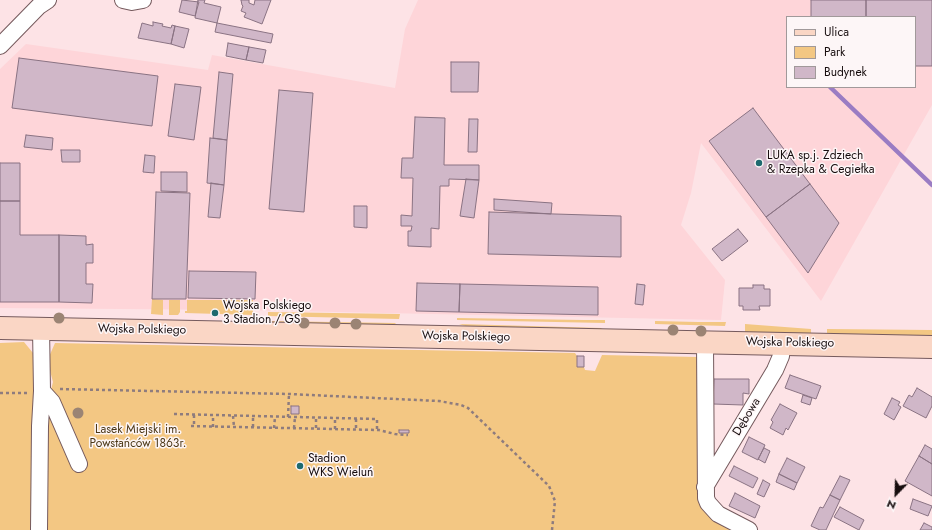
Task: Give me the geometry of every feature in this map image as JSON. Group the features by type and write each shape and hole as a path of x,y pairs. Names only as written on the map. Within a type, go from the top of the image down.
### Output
{"street":[{"path":"0,46 39,6 48,0"},
{"path":"123,0 132,2 143,0"},
{"name":"Wojska Polskiego","path":"0,328 932,347"},
{"path":"39,530 40,426 42,391 41,328"},
{"path":"705,342 706,498 714,511 750,530"},
{"name":"Dębowa","path":"705,487 779,362 782,343"},
{"path":"42,391 52,402 79,464"}],"path":[{"path":"0,393 25,393 54,389 289,394 452,402 468,408 549,486 555,501 552,530"},
{"path":"288,417 289,394"},
{"path":"174,414 377,419 377,430"},
{"path":"194,415 193,426 356,429 377,430 408,435"},
{"path":"213,415 213,427"},
{"path":"234,416 234,427"},
{"path":"253,427 254,416"},
{"path":"274,428 275,417"},
{"path":"294,417 294,428"},
{"path":"316,418 316,428"},
{"path":"334,418 334,429"},
{"path":"356,418 356,429"}],"shaded area":[{"path":"418,0 932,0 932,105 821,301 701,143 691,193 681,225 725,280 721,320 240,310 0,308 0,69 26,44 208,70 212,55 395,88 405,29"}],"green space":[{"path":"152,299 163,300 163,315 151,314"},
{"path":"169,300 180,300 180,312 178,315 169,315"},
{"path":"187,300 253,300 253,315 185,313 185,311 187,311"},
{"path":"268,312 400,314 399,319 268,316"},
{"path":"457,318 605,320 605,323 457,320"},
{"path":"270,321 396,323 394,325 272,324"},
{"path":"655,321 726,322 725,326 655,324"},
{"path":"459,324 602,328 600,330 472,328"},
{"path":"745,324 811,329 811,335 745,334"},
{"path":"827,329 932,330 932,339 827,337"},
{"path":"24,342 33,353 35,387 32,530 0,530 0,343"},
{"name":"Lasek Miejski im. Powstańców 1863r.","path":"55,343 575,353 577,356 577,367 584,367 585,370 595,371 602,355 698,357 701,363 699,500 737,530 45,530 47,406 53,382 48,359"}],"building":[{"path":"182,0 199,2 195,16 179,12"},
{"path":"198,0 205,0 204,3 221,7 217,23 195,18"},
{"path":"241,0 249,0 249,3 254,5 255,0 271,0 262,24 244,17 246,13 241,11 243,6"},
{"path":"811,0 866,0 866,16 811,16"},
{"path":"866,0 932,0 932,66 916,66 916,16 866,16"},
{"path":"153,22 163,24 162,26 171,28 172,25 175,26 171,44 138,38 142,23 153,26"},
{"path":"217,23 273,34 271,43 215,32"},
{"path":"175,26 189,29 184,48 171,44"},
{"path":"228,43 249,47 246,60 226,56"},
{"path":"249,47 266,50 263,63 246,60"},
{"path":"19,58 158,76 152,126 12,108"},
{"path":"451,62 479,62 478,92 451,92"},
{"path":"219,72 233,74 227,140 213,138"},
{"path":"175,84 201,87 194,140 168,136"},
{"path":"279,90 313,93 304,212 269,209"},
{"name":"LUKA sp.j. Zdziech & Rzepka & Cegiełka","path":"753,108 810,184 766,217 709,141"},
{"path":"415,117 445,118 444,165 479,165 479,180 449,179 449,186 440,186 439,229 431,228 431,247 408,246 408,231 411,231 412,226 401,226 401,215 412,216 413,178 401,178 402,158 413,158"},
{"path":"469,119 478,119 477,152 468,152"},
{"path":"26,135 53,138 52,150 24,147"},
{"path":"210,138 227,140 224,185 207,183"},
{"path":"61,150 80,150 80,162 62,162"},
{"path":"145,155 155,156 154,173 143,172"},
{"path":"0,163 20,163 20,201 0,201"},
{"path":"161,172 187,172 187,192 161,191"},
{"path":"466,179 479,180 474,218 460,216"},
{"path":"211,183 224,185 220,218 208,217"},
{"name":"LUKA sp.j. Zdziech & Rzepka & Cegiełka","path":"810,184 839,223 808,273 766,217"},
{"path":"156,192 190,193 186,299 152,299"},
{"path":"494,199 552,203 551,214 494,210"},
{"path":"0,201 20,201 20,235 59,235 59,302 0,302"},
{"path":"354,206 367,206 367,228 354,227"},
{"path":"489,212 621,216 621,257 488,254"},
{"path":"738,229 748,241 722,261 712,249"},
{"path":"59,235 86,236 86,245 93,244 93,263 86,263 86,284 93,284 92,303 59,302"},
{"path":"189,271 256,272 255,299 188,298"},
{"path":"417,283 460,284 459,312 416,311"},
{"path":"460,284 598,287 598,315 459,312"},
{"path":"637,284 645,285 643,305 635,304"},
{"path":"753,285 764,285 764,289 770,289 770,306 759,306 760,310 743,310 743,306 739,306 739,288 753,288"},
{"path":"577,356 584,356 584,367 577,367"},
{"path":"790,375 821,386 816,399 785,388"},
{"path":"714,379 749,379 749,394 743,393 743,405 713,404"},
{"path":"917,388 932,397 932,406 926,418 903,406 909,395 912,397"},
{"path":"803,395 812,398 810,405 801,402"},
{"path":"892,398 900,402 898,405 901,407 894,420 884,414"},
{"path":"780,404 797,413 788,430 786,428 783,435 770,428 773,422 771,420"},
{"path":"291,406 299,406 299,414 291,414"},
{"path":"399,430 409,430 409,433 399,433"},
{"path":"749,437 765,445 758,460 742,452"},
{"path":"925,445 932,449 932,464 919,456"},
{"path":"764,448 770,451 765,463 758,459"},
{"path":"919,456 932,464 932,496 905,481"},
{"path":"787,458 805,467 797,483 779,474"},
{"path":"734,466 758,478 753,488 729,476"},
{"path":"779,474 797,483 794,490 776,482"},
{"path":"840,476 850,480 840,500 830,495"},
{"path":"763,480 770,484 764,497 757,494"},
{"path":"735,493 760,506 755,518 729,506"},
{"path":"830,495 840,500 826,530 820,530 811,526 820,507 823,508"},
{"path":"913,499 932,506 928,516 910,509"},
{"path":"840,507 864,520 859,530 834,517"},
{"path":"924,523 932,527 932,530 920,530"}],"waterway":[{"path":"831,88 932,185"}],"place":[{"name":"LUKA sp.j. Zdziech & Rzepka & Cegiełka","path":"759,163"},
{"name":"Wojska Polskiego 3 Stadion / GS","path":"215,313"},
{"name":"Stadion WKS Wieluń","path":"300,466"}]}
